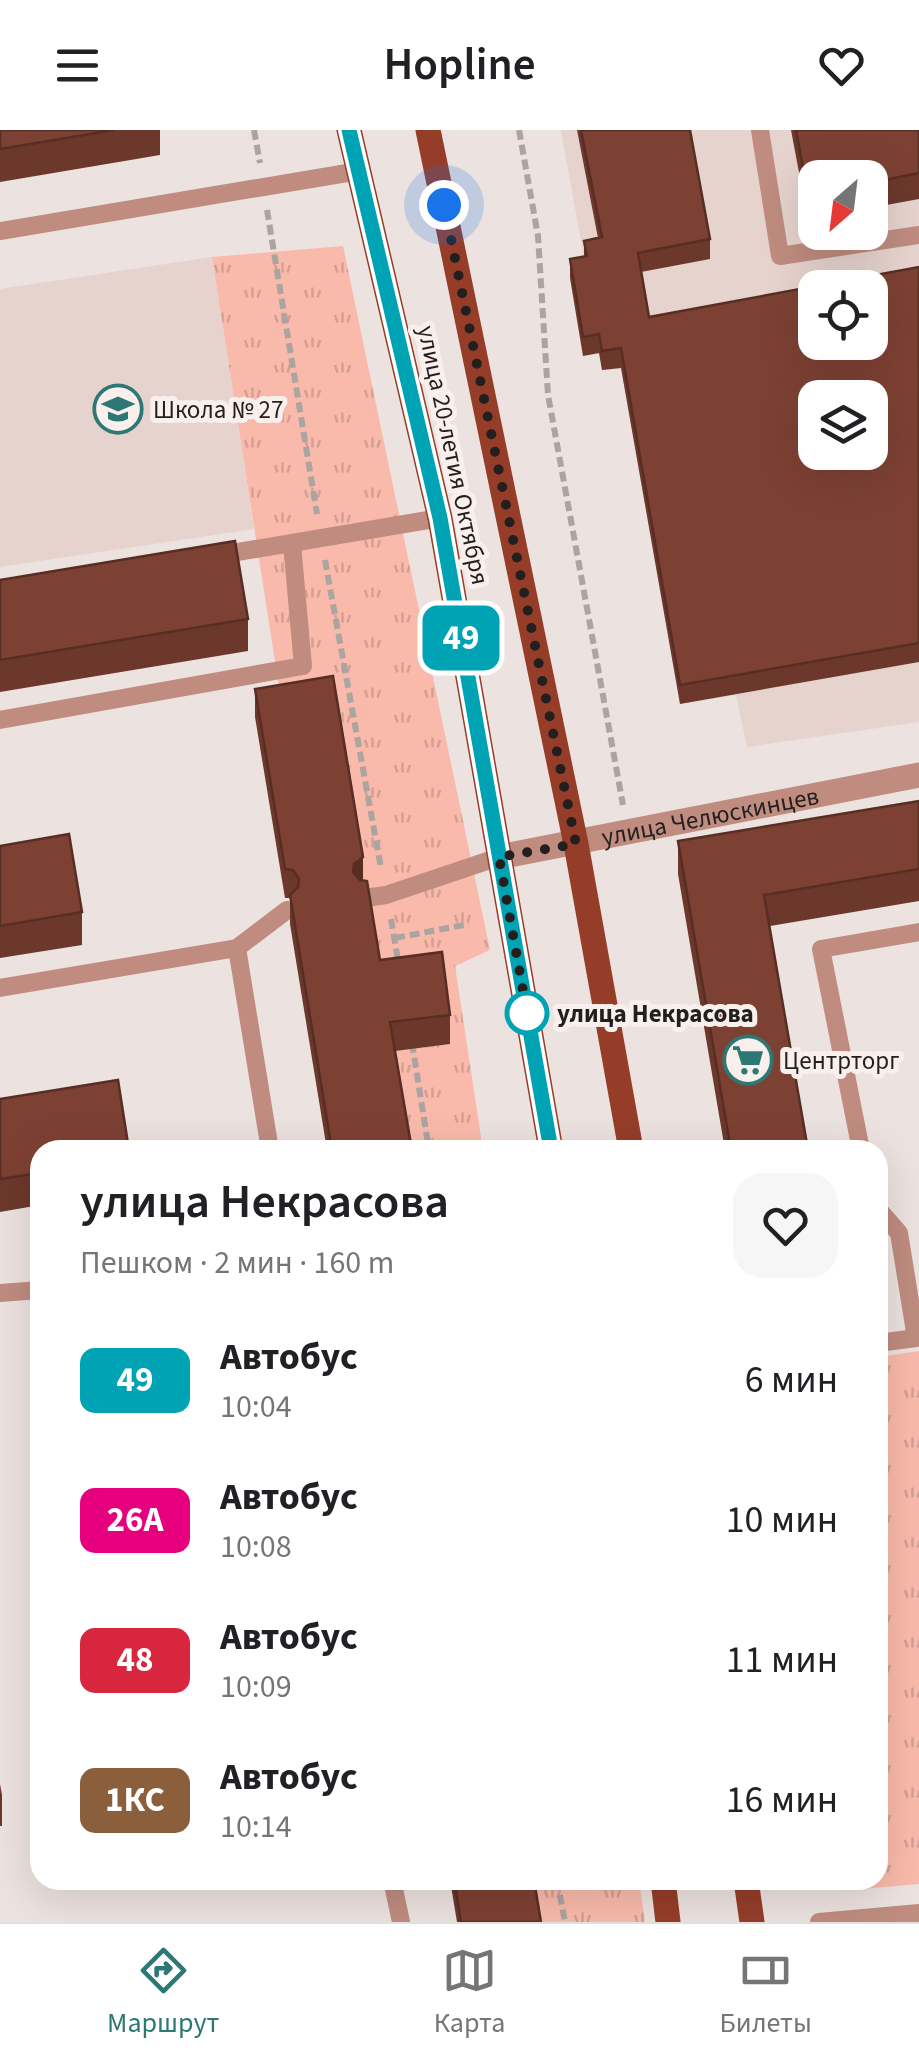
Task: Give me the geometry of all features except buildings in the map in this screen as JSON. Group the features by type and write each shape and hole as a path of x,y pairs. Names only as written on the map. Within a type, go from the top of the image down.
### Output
{"main road":[{"name":"улица 20-летия Октября","path":"349,130 440,518 549,1140"},
{"name":"улица 20-летия Октября","path":"428,130 576,844 629,1140"},
{"path":"663,1890 668,1922"},
{"path":"747,1890 752,1922"}],"street":[{"name":"улица Челюскинцев","path":"499,857 919,775"}],"lane":[{"path":"760,130 780,256 919,235"},
{"path":"0,231 359,171"},
{"path":"198,558 440,518"},
{"path":"0,720 303,666 292,544"},
{"path":"365,898 499,857"},
{"path":"0,988 238,948 287,910"},
{"path":"859,1140 821,949 919,932"},
{"path":"238,948 268,1140"},
{"path":"888,1220 899,1233 916,1338 888,1342"},
{"path":"0,1293 30,1291"},
{"path":"394,1890 400,1922"},
{"path":"819,1922 919,1913"}],"path":[{"path":"254,130 321,537 401,977"},
{"path":"519,130 538,236 548,395 628,832"},
{"path":"395,938 469,924"},
{"path":"410,1034 428,1140"},
{"path":"559,1890 565,1922"}],"shaded area":[{"path":"561,130 919,130 919,722 747,747 736,695 680,704 621,368 602,371 599,354 583,356 570,278 587,275"},
{"name":"Школа № 27","path":"212,257 254,529 0,567 0,289"}],"green space":[{"path":"343,246 490,950 455,966 481,1140 403,1140 283,713 212,257"},
{"path":"919,1351 919,1884 888,1887 888,1356"},
{"path":"531,1890 640,1890 645,1922 537,1922"}],"bus line":[{"name":"49","path":"349,130 440,518 549,1140"}],"place":[{"name":"Школа № 27","path":"118,409"},
{"name":"улица Некрасова","path":"527,1013"},
{"name":"Центрторг","path":"748,1060"}],"route":[{"path":"444,205 576,844 499,857 527,1013"}]}
